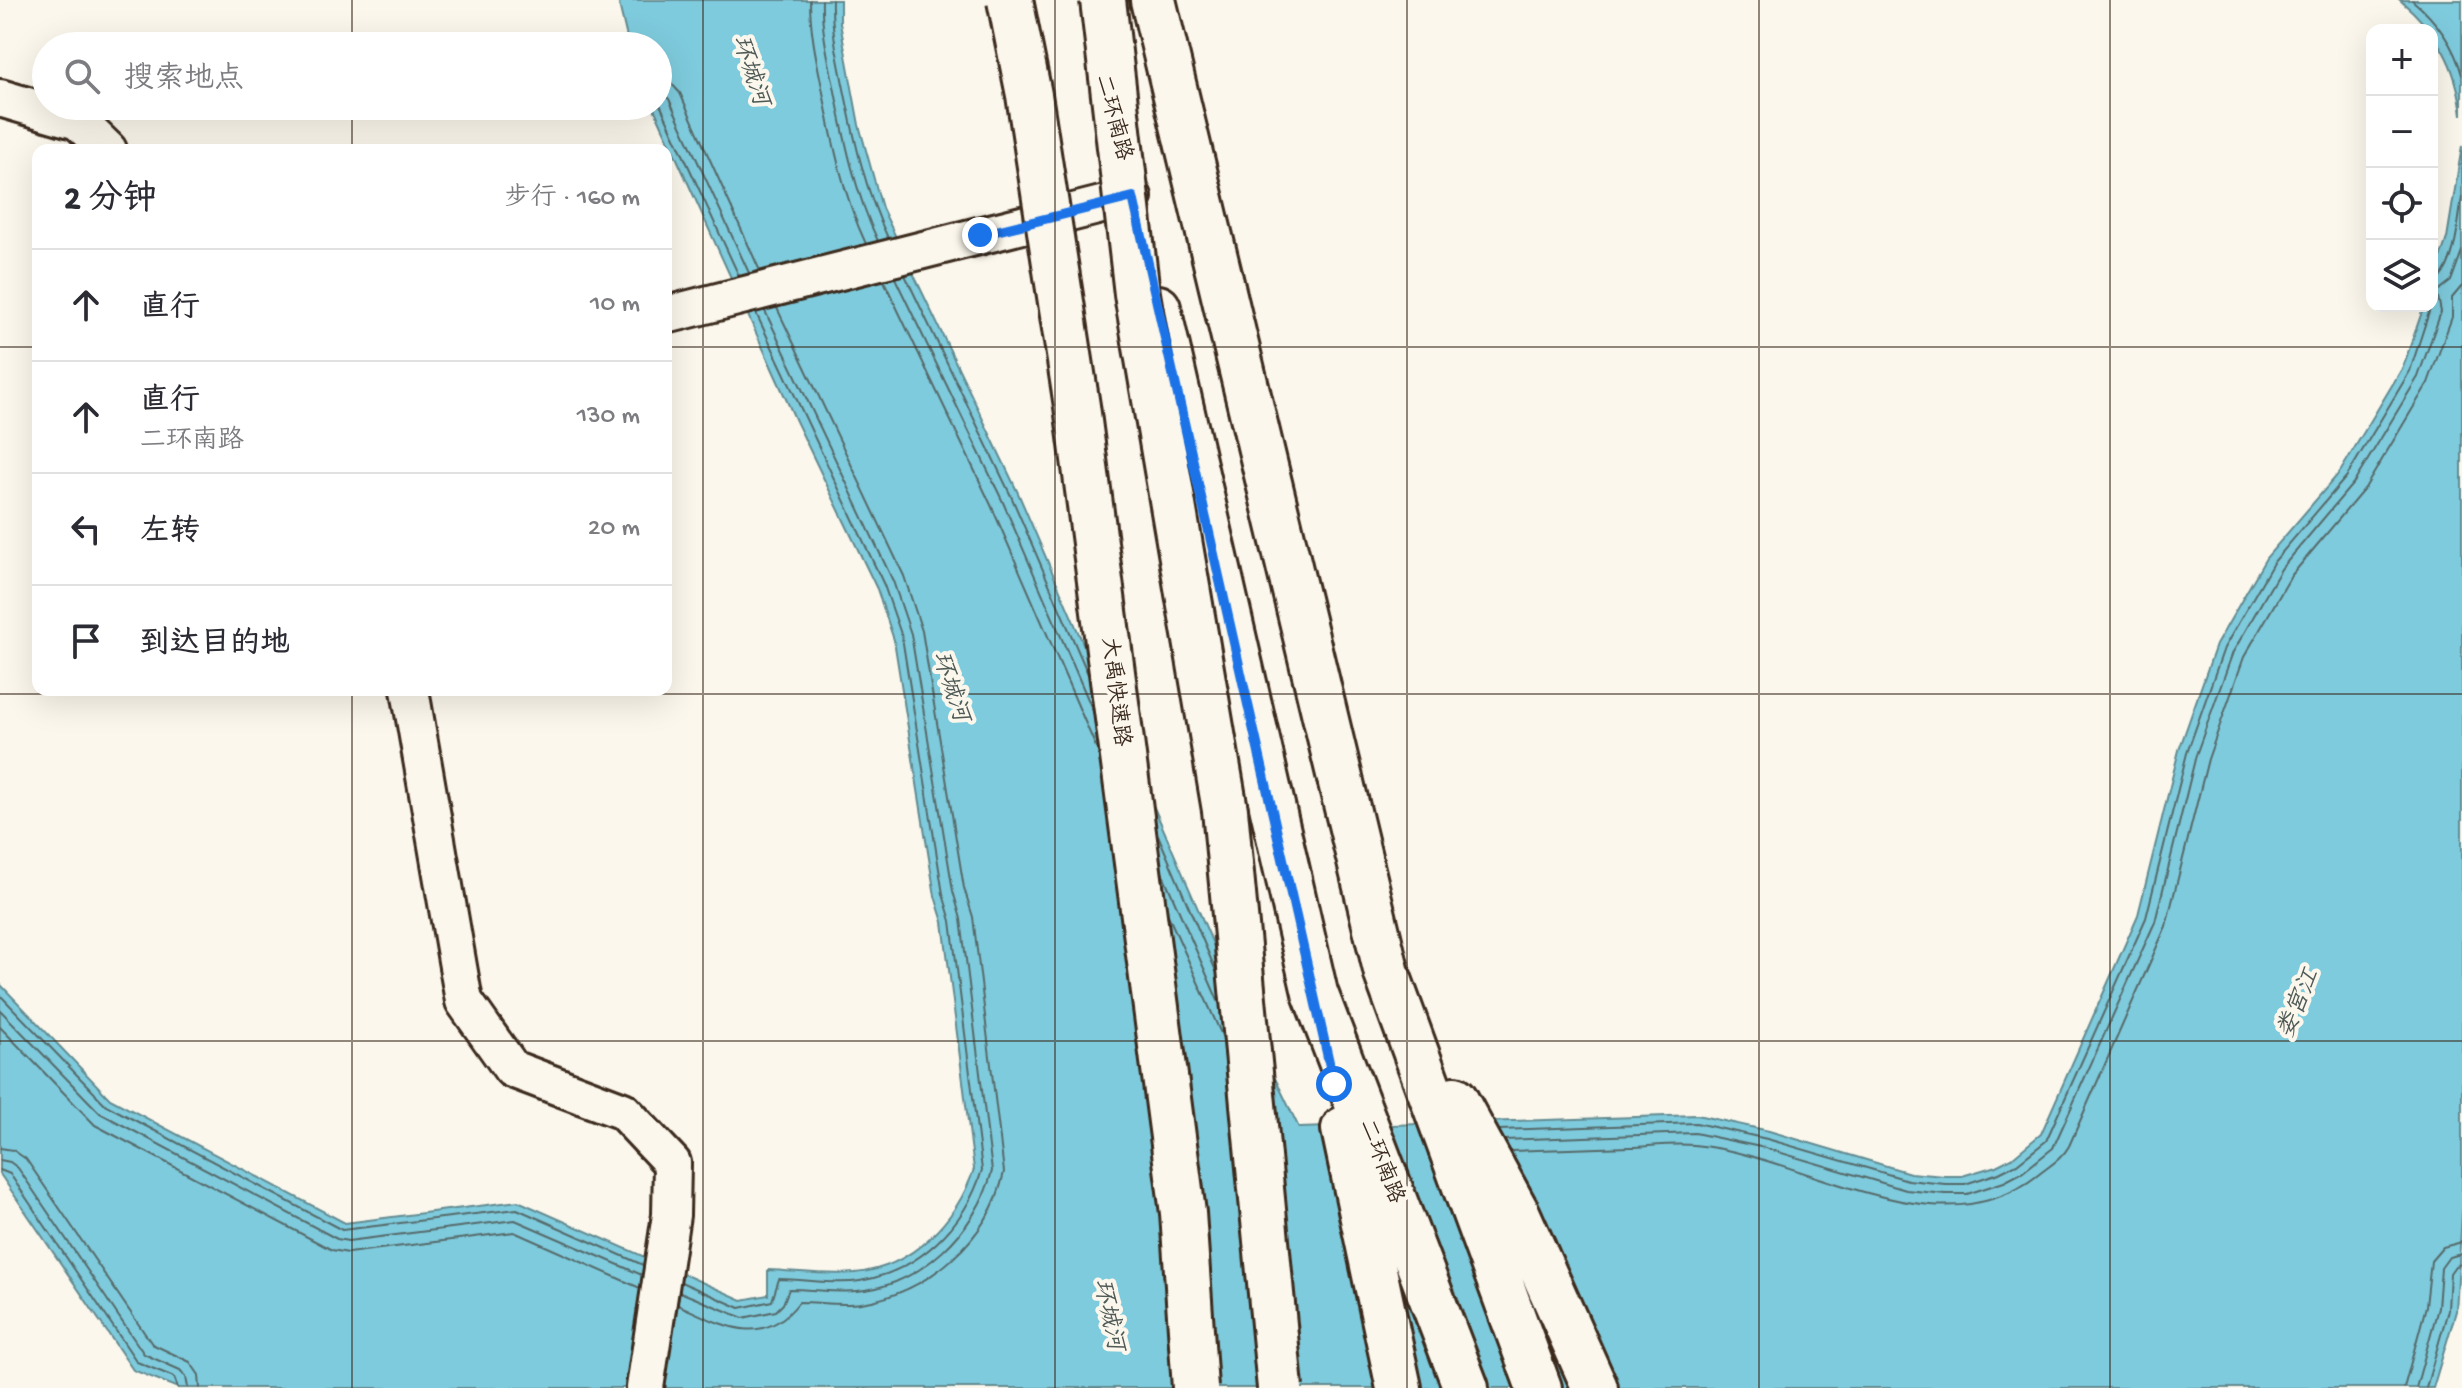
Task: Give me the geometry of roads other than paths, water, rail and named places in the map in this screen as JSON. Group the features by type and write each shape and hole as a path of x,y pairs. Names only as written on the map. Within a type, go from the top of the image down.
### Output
{"main road":[{"name":"大禹快速路","path":"1010,0 1029,95 1077,406 1183,1213 1195,1388"},
{"name":"二环南路","path":"1081,0 1133,197 1315,993 1466,1388"},
{"path":"1103,0 1137,294 1225,810 1280,1388"},
{"path":"1153,0 1387,974 1539,1388"},
{"path":"1387,974 1518,1215 1595,1388"},
{"path":"1315,993 1399,1388"}],"street":[{"path":"0,98 32,107"},
{"path":"75,120 102,144"},
{"path":"682,310 1133,197"},
{"path":"411,696 464,1001 512,1069 623,1111 672,1163 671,1215 645,1388"}],"water":[{"path":"618,0 840,0 840,23 859,125 882,208 1018,493 1236,997 1299,1128 1697,1115 1769,1131 1910,1173 1945,1176 1962,1176 1996,1166 2012,1158 2041,1134 2138,915 2179,750 2216,645 2266,558 2340,472 2403,367 2422,312 2438,312 2438,265 2447,238 2462,146 2462,1213 2456,1311 2433,1388 179,1388 133,1370 0,1174 0,984 110,1099 345,1223 518,1201 742,1300 768,1295 768,1270 844,1274 876,1269 895,1262 930,1238 944,1223 974,1169 943,922 935,896 894,640 877,589 796,421 659,120 672,120 672,32 626,32"},
{"path":"2400,0 2462,0 2462,115 2455,80 2438,42 2438,24 2425,24"}],"water label":[{"name":"环城河","path":"749,71"},
{"name":"环城河","path":"949,687"},
{"name":"娄宫江","path":"2300,1004"},
{"name":"环城河","path":"1107,1315"}]}
